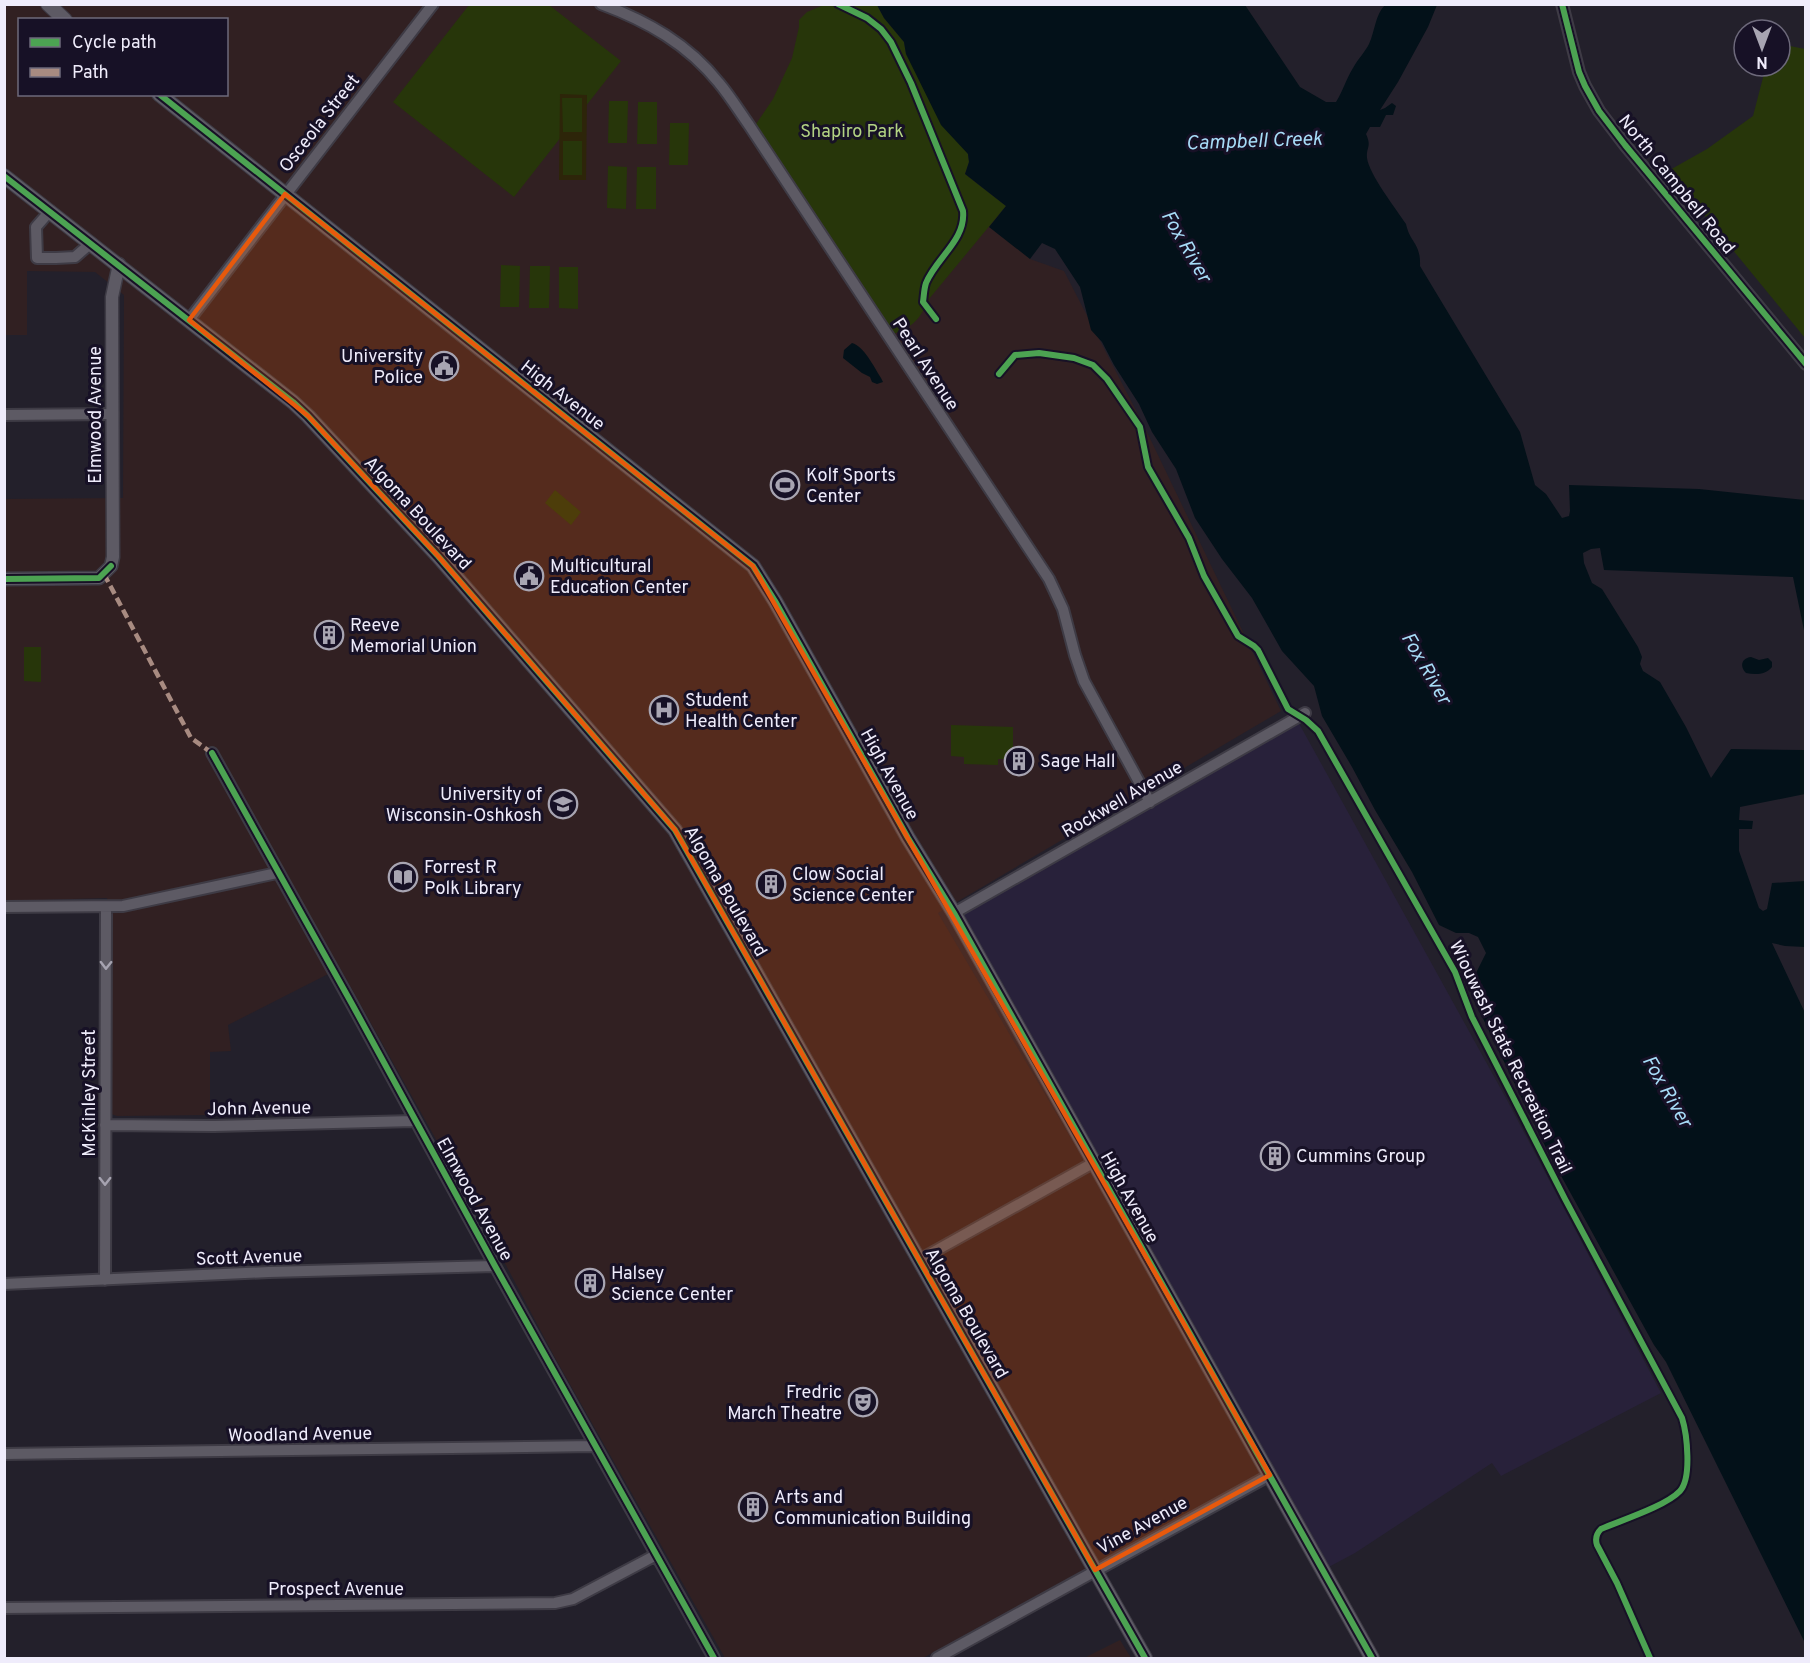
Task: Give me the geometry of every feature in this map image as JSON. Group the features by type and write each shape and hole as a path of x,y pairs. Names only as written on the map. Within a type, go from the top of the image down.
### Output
{"main road":[{"path":"48,4 63,18"},
{"name":"High Avenue","path":"162,96 753,566 954,913 1372,1659"},
{"name":"Algoma Boulevard","path":"4,176 119,264 308,416 438,556 675,831 1145,1659"}],"street":[{"name":"Osceola Street","path":"189,320 433,4"},
{"name":"Pearl Avenue","path":"601,4 642,21 692,54 713,76 748,123 1049,579 1064,609 1084,681 1150,802"},
{"name":"North Campbell Road","path":"1562,4 1579,72 1599,111 1806,364"},
{"path":"50,211 36,227 37,258 75,257 91,243"},
{"name":"Elmwood Avenue","path":"4,579 99,578 111,566 113,557 112,297 119,264"},
{"path":"4,416 113,414"},
{"name":"Rockwell Avenue","path":"954,913 1305,713"},
{"name":"Elmwood Avenue","path":"212,753 714,1659"},
{"path":"4,908 123,906 278,873"},
{"name":"McKinley Street","path":"105,1280 106,907"},
{"name":"John Avenue","path":"105,1125 214,1126 414,1121"},
{"path":"919,1260 1093,1163"},
{"name":"Scott Avenue","path":"4,1284 269,1272 495,1266"},
{"name":"Woodland Avenue","path":"4,1454 596,1446"},
{"name":"Vine Avenue","path":"936,1659 1270,1475"},
{"name":"Prospect Avenue","path":"4,1608 555,1603 573,1599 656,1556"}],"highlighted area":[{"path":"285,194 753,566 1270,1475 1095,1570 675,830 438,556 308,416 189,320"}],"shaded area":[{"name":"University of Wisconsin-Oshkosh","path":"5,5 852,5 1030,259 1064,271 1144,426 1281,711 938,913 1270,1475 1184,1515 923,1658 725,1658 554,1356 498,1250 340,968 228,1025 231,1051 210,1052 210,1115 117,1116 111,1114 110,920 107,898 5,901 4,499 123,498 124,295 95,272 27,271 27,335 5,335"},
{"path":"1296,718 1507,1100 1661,1393 1501,1476 1492,1463 1355,1553 1323,1570 954,913"},
{"path":"1120,1640 1131,1658 1084,1658"}],"green space":[{"path":"469,5 549,5 621,61 582,111 582,132 565,132 514,197 393,102"},
{"name":"Shapiro Park","path":"824,5 877,5 884,18 904,42 906,54 968,154 969,162 965,174 1006,206 929,299 918,319 903,330 888,336 772,160 756,124 773,99 792,58 799,20 807,12"},
{"path":"1792,46 1805,49 1805,338 1668,171 1707,149 1753,116 1763,78 1792,78"},
{"path":"609,101 628,101 627,143 608,143"},
{"path":"638,102 657,102 657,144 637,144"},
{"path":"670,123 689,123 688,165 669,165"},
{"path":"563,141 582,141 582,175 563,175"},
{"path":"608,166 627,167 626,209 607,208"},
{"path":"637,167 656,167 656,209 636,209"},
{"path":"501,265 520,266 519,307 500,307"},
{"path":"530,266 550,266 549,308 529,308"},
{"path":"559,267 578,267 578,309 559,308"},
{"path":"555,490 581,512 571,525 545,503"},
{"path":"24,647 41,647 41,682 24,681"},
{"path":"951,725 1013,727 1013,759 998,759 998,765 964,764 964,757 951,756"}],"sand":[{"path":"560,94 587,95 586,180 559,180","holes":["562,98 582,98 582,132 563,132","563,141 582,141 582,175 563,175"]}],"water":[{"path":"877,5 1245,5 1300,87 1326,102 1336,102 1369,44 1377,18 1385,5 1437,5 1428,27 1380,110 1392,103 1396,106 1393,115 1386,115 1380,127 1370,127 1366,134 1369,144 1367,158 1378,182 1406,224 1419,252 1420,266 1520,432 1535,485 1546,494 1562,518 1569,516 1569,485 1699,489 1805,500 1805,635 1793,577 1604,570 1600,548 1583,553 1584,563 1592,583 1602,589 1638,647 1642,657 1640,664 1643,671 1660,682 1686,727 1711,778 1731,749 1805,750 1805,794 1740,807 1739,820 1753,821 1752,829 1739,829 1739,851 1759,908 1763,911 1767,909 1772,883 1805,881 1805,947 1772,943 1806,1015 1805,1643 1666,1362 1654,1345 1548,1152 1474,1000 1470,985 1486,953 1478,937 1469,933 1456,933 1439,925 1412,872 1322,716 1314,686 1282,651 1252,598 1222,559 1195,518 1176,469 1152,432 1139,404 1102,342 1091,330 1080,287 1055,249 1042,243 1030,259 989,227 1006,206 965,174 969,162 968,154 941,125 906,54 904,42 884,18"},
{"path":"852,343 865,352 883,382 877,384 872,382 870,377 843,358 844,350"},
{"path":"1751,657 1759,660 1768,658 1772,662 1772,667 1760,674 1746,673 1742,663"}],"marked path":[{"path":"104,574 191,738 212,753"}],"cycle path":[{"path":"838,4 867,18 881,29 891,42 911,83 963,211 960,231 925,285 923,302 936,319"},
{"path":"1562,4 1579,72 1599,111 1806,364"},
{"path":"162,96 753,566 908,838 954,913 1372,1658"},
{"path":"4,176 308,416 438,556 675,830 1145,1658"},
{"name":"Wiouwash State Recreation Trail","path":"999,374 1015,355 1039,353 1074,358 1093,365 1107,379 1140,427 1148,467 1189,538 1204,576 1238,636 1258,650 1288,709 1318,731 1455,972 1472,1017 1565,1199 1682,1418 1687,1445 1687,1466 1684,1485 1680,1491 1665,1502 1601,1529 1596,1539 1650,1658"},
{"path":"4,579 99,578 111,566"},
{"path":"212,753 714,1658"}],"place":[{"name":"University Police","path":"444,366"},
{"name":"Kolf Sports Center","path":"785,485"},
{"name":"Multicultural Education Center","path":"529,576"},
{"name":"Reeve Memorial Union","path":"329,635"},
{"name":"Student Health Center","path":"664,710"},
{"name":"Sage Hall","path":"1019,761"},
{"name":"University of Wisconsin-Oshkosh","path":"563,804"},
{"name":"Forrest R Polk Library","path":"403,877"},
{"name":"Clow Social Science Center","path":"771,884"},
{"name":"Cummins Group","path":"1275,1156"},
{"name":"Halsey Science Center","path":"590,1283"},
{"name":"Fredric March Theatre","path":"863,1402"},
{"name":"Arts and Communication Building","path":"753,1507"}],"water label":[{"name":"Campbell Creek","path":"1254,140"},
{"name":"Fox River","path":"1187,246"},
{"name":"Fox River","path":"1427,668"},
{"name":"Fox River","path":"1668,1091"}]}
